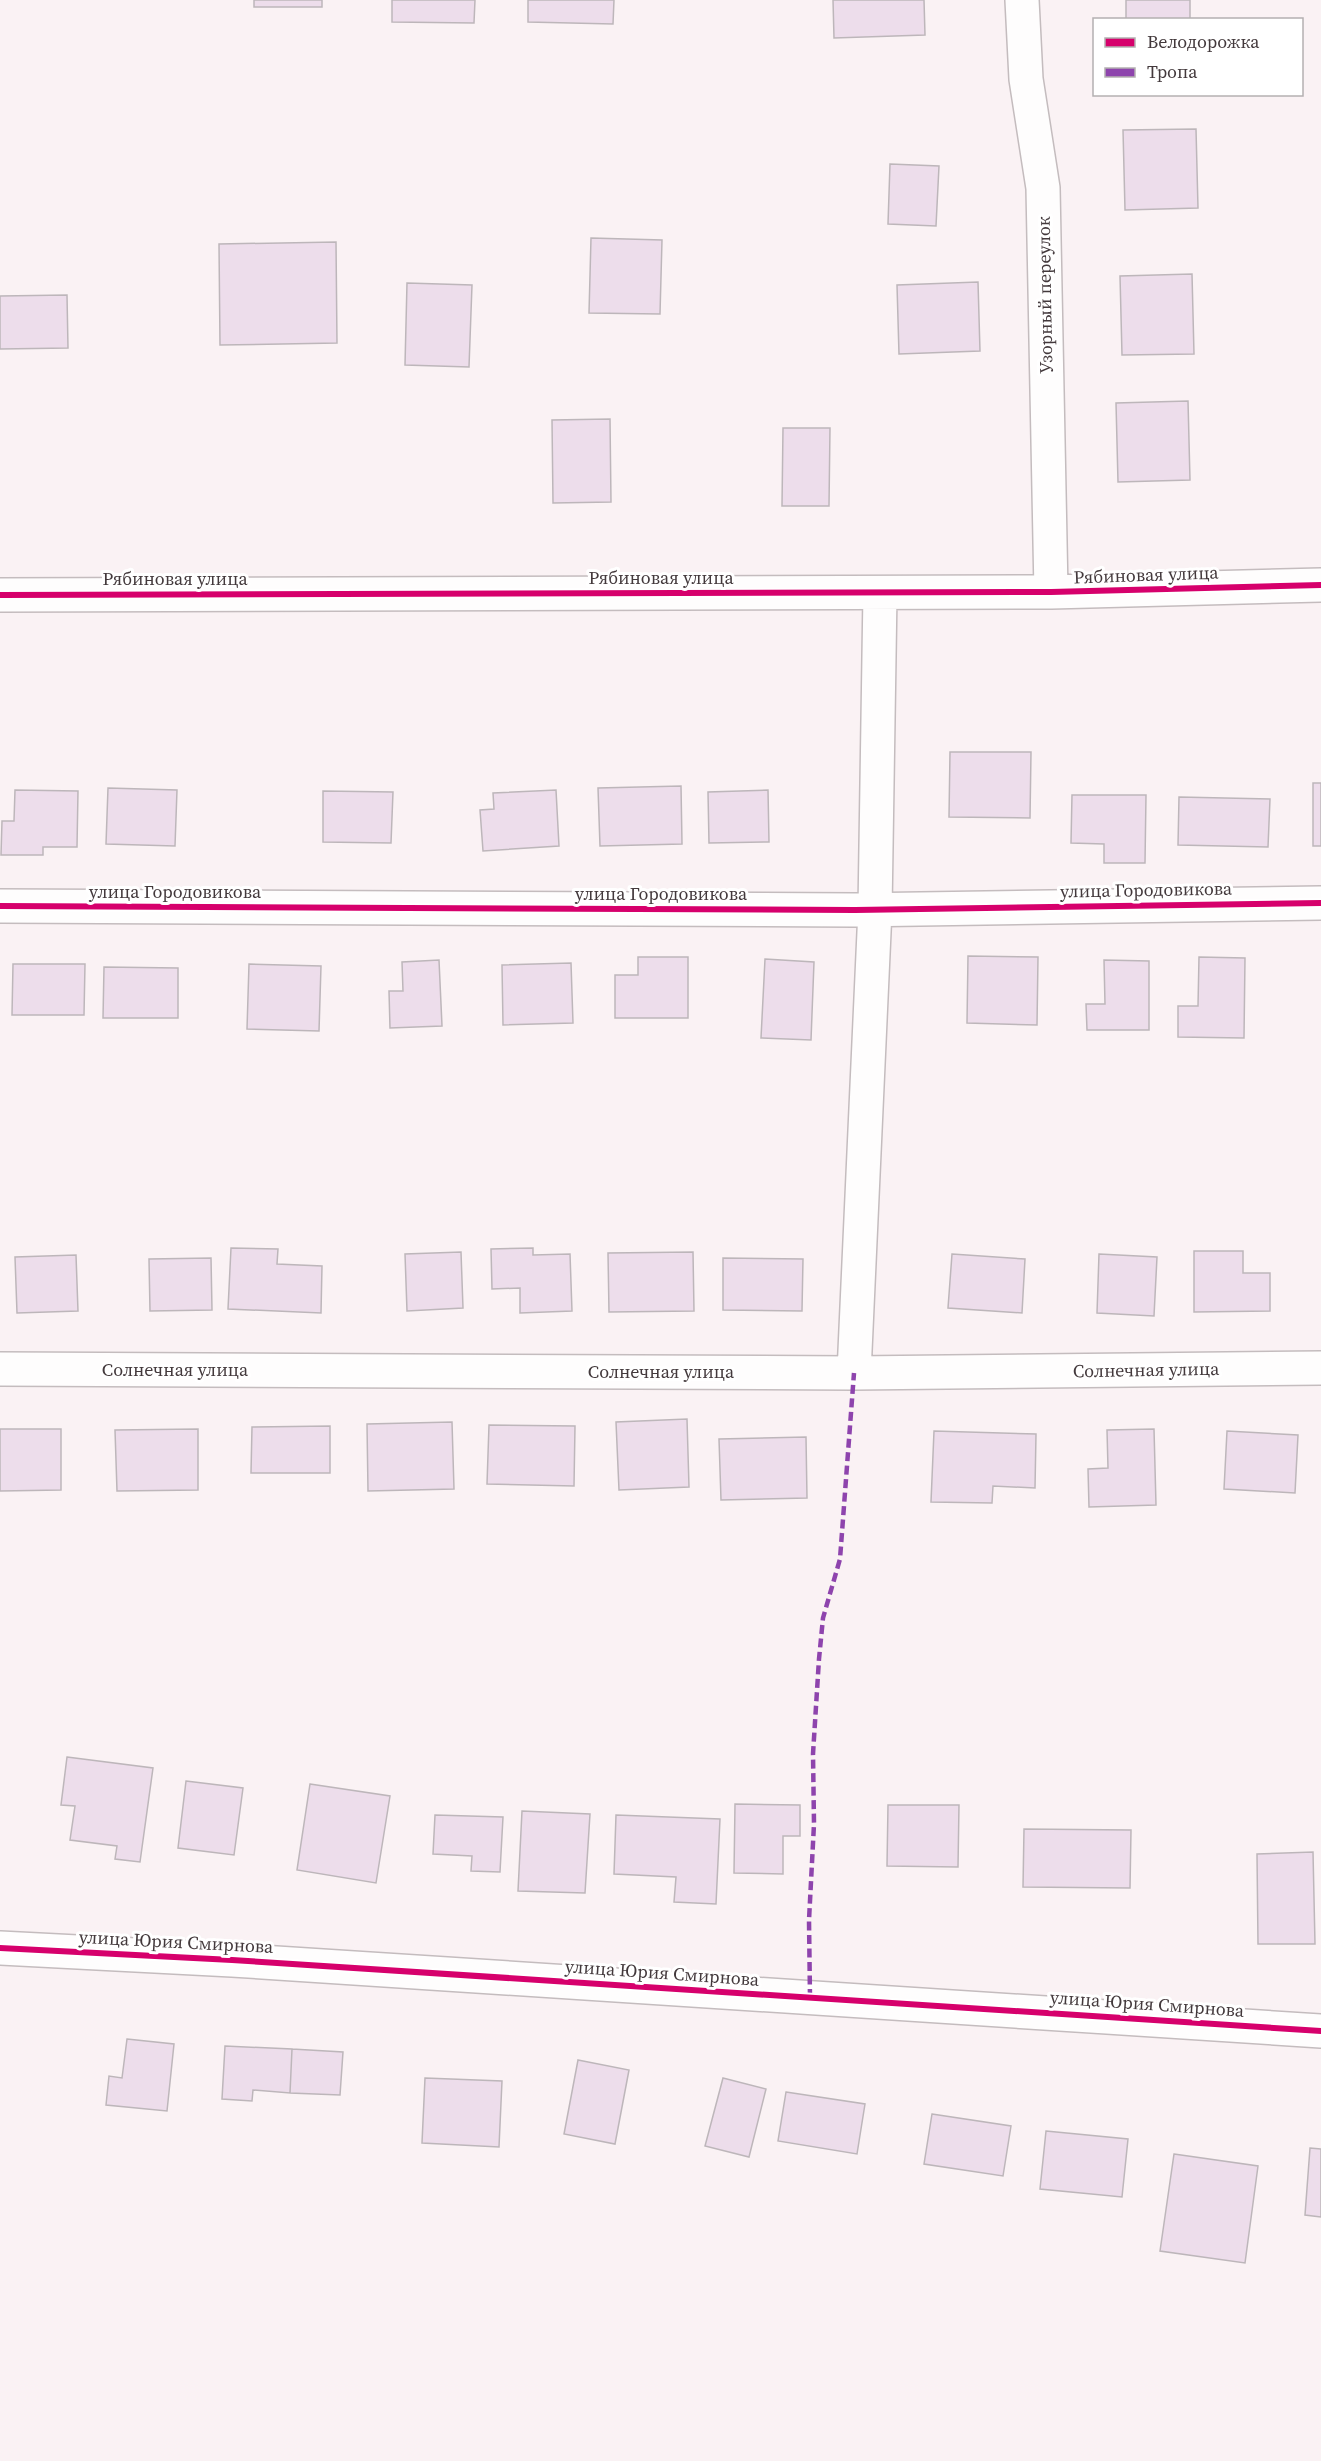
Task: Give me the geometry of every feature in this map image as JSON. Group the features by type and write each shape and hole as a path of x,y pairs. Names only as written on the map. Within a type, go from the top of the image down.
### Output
{"street":[{"name":"Узорный переулок","path":"1022,0 1026,79 1043,188 1051,592"},
{"name":"Рябиновая улица","path":"0,595 1051,592 1321,585"},
{"path":"854,1373 875,910 880,593"},
{"name":"улица Городовикова","path":"0,906 875,910 1321,903"},
{"name":"Солнечная улица","path":"0,1369 854,1373 1321,1368"},
{"name":"улица Юрия Смирнова","path":"0,1948 232,1960 1321,2031"}],"building":[{"path":"254,0 322,0 322,7 254,7"},
{"path":"392,0 475,0 474,23 392,22"},
{"path":"528,0 614,0 613,24 528,22"},
{"path":"833,0 924,0 925,35 834,38"},
{"path":"1126,0 1190,0 1190,18 1126,18"},
{"path":"1196,129 1198,208 1125,210 1123,130"},
{"path":"890,164 939,166 936,226 888,224"},
{"path":"591,238 662,240 660,314 589,313"},
{"path":"336,242 337,343 220,345 219,244"},
{"path":"1192,274 1194,354 1122,355 1120,276"},
{"path":"978,282 980,351 899,354 897,285"},
{"path":"407,283 472,285 469,367 405,365"},
{"path":"67,295 68,348 0,349 0,296"},
{"path":"1188,401 1190,480 1118,482 1116,403"},
{"path":"610,419 611,502 553,503 552,420"},
{"path":"783,428 830,428 829,506 782,506"},
{"path":"950,752 1031,752 1030,818 949,817"},
{"path":"1313,783 1321,783 1321,846 1313,846"},
{"path":"681,786 682,844 600,846 598,788"},
{"path":"108,788 177,790 175,846 106,844"},
{"path":"15,790 78,791 77,847 43,847 43,855 1,855 2,821 14,821"},
{"path":"556,790 559,846 483,851 480,810 494,809 493,793"},
{"path":"768,790 769,842 709,843 708,792"},
{"path":"323,791 393,792 391,843 323,842"},
{"path":"1072,795 1146,795 1145,863 1104,863 1104,844 1071,843"},
{"path":"1179,797 1270,799 1268,847 1178,845"},
{"path":"968,956 1038,957 1037,1025 967,1023"},
{"path":"638,957 688,957 688,1018 615,1018 615,975 638,975"},
{"path":"1199,957 1245,958 1244,1038 1178,1037 1178,1006 1198,1006"},
{"path":"765,959 814,962 811,1040 761,1038"},
{"path":"439,960 442,1026 390,1028 389,991 403,991 402,962"},
{"path":"1104,960 1149,961 1149,1030 1087,1030 1086,1004 1105,1004"},
{"path":"571,963 573,1023 503,1025 502,965"},
{"path":"13,964 85,964 84,1015 12,1015"},
{"path":"249,964 321,966 319,1031 247,1029"},
{"path":"104,967 178,968 178,1018 103,1018"},
{"path":"231,1248 278,1249 277,1264 322,1266 321,1313 228,1309"},
{"path":"533,1248 533,1255 570,1254 572,1311 520,1313 520,1288 492,1289 491,1249"},
{"path":"1194,1251 1243,1251 1243,1273 1270,1273 1270,1311 1194,1312"},
{"path":"461,1252 463,1308 407,1311 405,1254"},
{"path":"693,1252 694,1311 609,1312 608,1253"},
{"path":"952,1254 1025,1259 1022,1313 948,1308"},
{"path":"1099,1254 1157,1257 1154,1316 1097,1313"},
{"path":"76,1255 78,1311 17,1313 15,1257"},
{"path":"211,1258 212,1310 150,1311 149,1259"},
{"path":"723,1258 803,1259 802,1311 723,1310"},
{"path":"687,1419 689,1487 619,1490 616,1422"},
{"path":"452,1422 454,1489 368,1491 367,1424"},
{"path":"489,1425 575,1426 574,1486 487,1484"},
{"path":"330,1426 330,1473 251,1473 252,1427"},
{"path":"0,1429 61,1429 61,1490 0,1491"},
{"path":"198,1429 198,1490 117,1491 115,1430"},
{"path":"1154,1429 1156,1505 1089,1507 1088,1469 1108,1468 1107,1430"},
{"path":"934,1431 1036,1434 1035,1488 993,1486 992,1503 931,1502"},
{"path":"1227,1431 1298,1435 1295,1493 1224,1489"},
{"path":"806,1437 807,1498 721,1500 719,1439"},
{"path":"67,1757 153,1768 140,1862 115,1859 117,1846 70,1840 75,1806 61,1805"},
{"path":"186,1781 243,1788 234,1855 178,1848"},
{"path":"310,1784 390,1796 376,1883 297,1870"},
{"path":"735,1804 800,1805 800,1836 783,1836 783,1874 734,1873"},
{"path":"888,1805 959,1805 958,1867 887,1866"},
{"path":"522,1811 590,1814 585,1893 518,1891"},
{"path":"435,1815 503,1817 500,1872 471,1871 472,1856 433,1854"},
{"path":"616,1815 720,1819 716,1904 674,1902 676,1877 614,1874"},
{"path":"1024,1829 1131,1830 1130,1888 1023,1887"},
{"path":"1313,1852 1315,1944 1258,1944 1257,1854"},
{"path":"127,2039 174,2044 167,2111 106,2105 109,2076 122,2078"},
{"path":"225,2046 292,2049 290,2093 253,2090 252,2101 222,2099"},
{"path":"292,2049 343,2052 340,2095 290,2093"},
{"path":"578,2060 629,2070 615,2144 564,2134"},
{"path":"425,2078 502,2081 499,2147 422,2143"},
{"path":"723,2078 766,2089 749,2157 705,2146"},
{"path":"786,2092 865,2104 857,2154 778,2141"},
{"path":"932,2114 1011,2126 1003,2176 924,2164"},
{"path":"1046,2131 1128,2139 1122,2197 1040,2189"},
{"path":"1310,2148 1321,2149 1321,2217 1305,2215"},
{"path":"1174,2154 1258,2166 1245,2263 1160,2251"}],"marked path":[{"path":"810,1998 809,1920 814,1824 813,1754 819,1659 823,1618 840,1559 854,1373"}],"cycle path":[{"path":"0,595 1051,592 1321,585"},
{"path":"0,906 855,910 1321,903"},
{"path":"0,1948 232,1960 1321,2031"}]}
